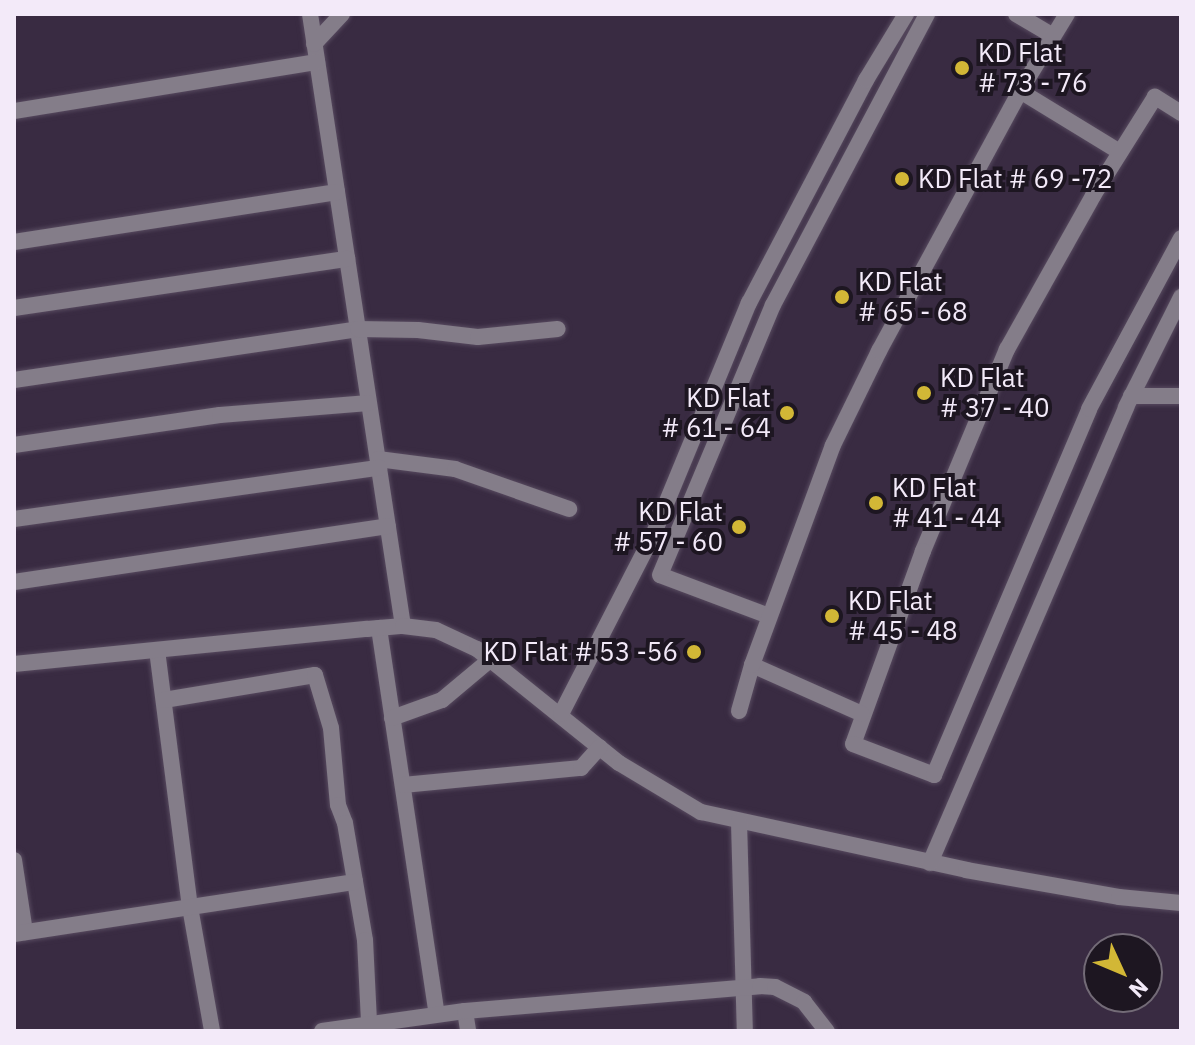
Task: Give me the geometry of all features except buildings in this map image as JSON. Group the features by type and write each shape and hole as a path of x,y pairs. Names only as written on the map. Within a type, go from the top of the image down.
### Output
{"street":[{"path":"310,14 403,626"},
{"path":"314,44 342,14"},
{"path":"561,714 654,533 749,303 866,80 906,14"},
{"path":"769,616 660,575 773,305 927,14"},
{"path":"1016,14 1053,36"},
{"path":"739,711 769,616 833,445 879,351 1020,91 1067,14"},
{"path":"14,111 317,62"},
{"path":"1020,91 1120,152"},
{"path":"1181,113 1155,97 1007,349 923,551 853,744 934,775 1089,409 1181,238"},
{"path":"14,242 337,192"},
{"path":"14,308 347,259"},
{"path":"930,863 1131,396 1181,297"},
{"path":"14,380 358,329 418,330 478,337 558,329"},
{"path":"1131,396 1179,399"},
{"path":"14,445 220,415 369,403"},
{"path":"14,519 378,464 455,469 569,509"},
{"path":"14,582 388,526"},
{"path":"14,664 403,626 436,630 477,649 600,747 651,784 701,812 930,863 1119,897 1181,903"},
{"path":"379,628 437,1014"},
{"path":"157,650 190,907 212,1031"},
{"path":"392,718 442,700 491,659"},
{"path":"752,665 862,714"},
{"path":"164,700 315,675 331,728 338,805 365,940 369,1023"},
{"path":"403,785 581,768 600,747"},
{"path":"739,822 741,986 745,1031"},
{"path":"14,860 20,933 355,882"},
{"path":"322,1031 437,1014 741,986 775,987 792,994 814,1011 827,1031"},
{"path":"465,1011 468,1031"}],"place":[{"name":"KD Flat # 73 - 76","path":"962,68"},
{"name":"KD Flat # 69 -72","path":"902,179"},
{"name":"KD Flat # 65 - 68","path":"842,297"},
{"name":"KD Flat # 37 - 40","path":"924,393"},
{"name":"KD Flat # 61 - 64","path":"787,413"},
{"name":"KD Flat # 41 - 44","path":"876,503"},
{"name":"KD Flat # 57 - 60","path":"739,527"},
{"name":"KD Flat # 45 - 48","path":"832,616"},
{"name":"KD Flat # 53 -56","path":"694,652"}]}
